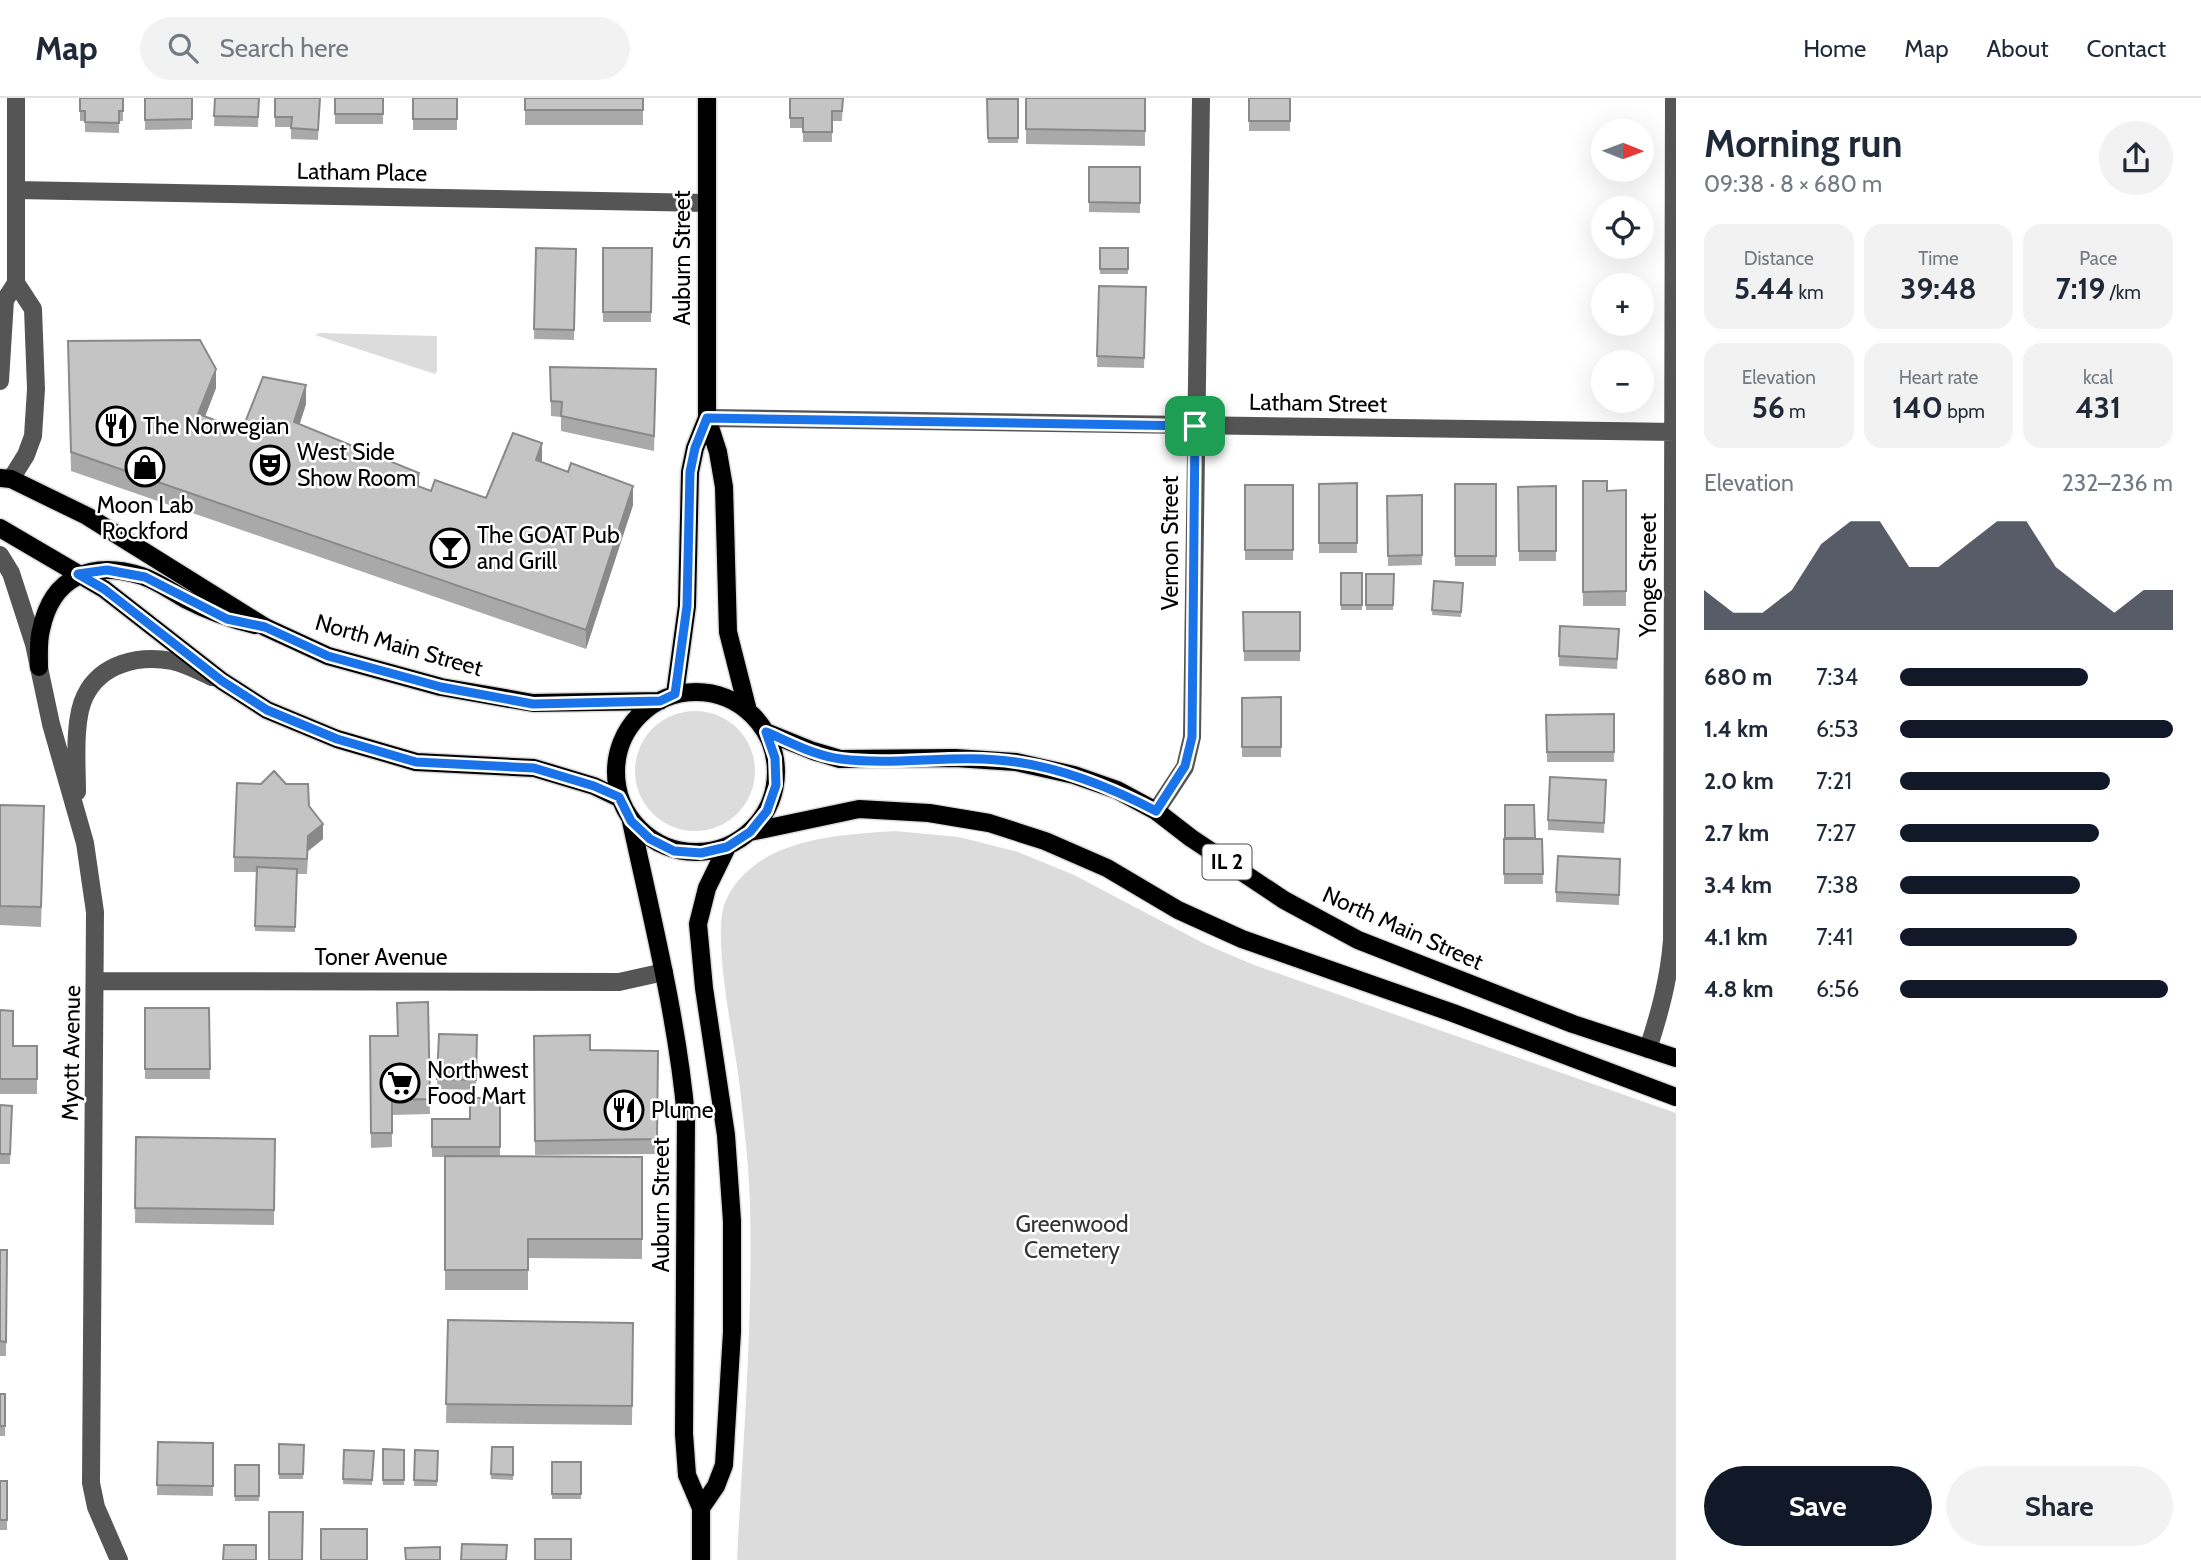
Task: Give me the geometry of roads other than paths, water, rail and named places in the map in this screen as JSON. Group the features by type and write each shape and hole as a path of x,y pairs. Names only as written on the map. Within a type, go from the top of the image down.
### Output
{"main road":[{"name":"Auburn Street","path":"707,98 707,418 718,452 724,486 728,632 748,711"},
{"name":"Auburn Street","path":"668,697 687,606 690,472 695,448 707,418"},
{"name":"North Main Street","path":"6,479 87,516 265,627 328,656 454,690 533,704 668,697"},
{"path":"0,528 104,589 222,681 267,710 337,739 416,762 534,768 594,786 619,797"},
{"path":"39,667 40,631 48,607 60,587 78,574 107,570 145,577 227,619 265,627"},
{"path":"701,691 726,697 748,711 766,732 775,758 776,785 767,811 750,832 727,847 701,853 674,851 650,839 631,821 619,797 615,771 620,746 632,723 651,705 668,697 701,691"},
{"name":"North Main Street","path":"766,732 840,759 956,758 1016,762 1074,775 1117,790 1156,811 1191,838 1284,900 1358,940 1573,1024 1676,1058"},
{"path":"750,832 859,809 929,813 989,823 1045,841 1107,868 1178,910 1242,939 1466,1018 1676,1097"},
{"name":"Auburn Street","path":"631,821 682,1069 686,1117 684,1434 687,1475 701,1508 701,1560"},
{"path":"701,1508 716,1486 724,1465 732,1332 732,1222 726,1135 704,988 698,924 707,888 727,847"}],"street":[{"path":"0,381 5,300 16,283 16,98"},
{"name":"Vernon Street","path":"1156,811 1185,766 1192,737 1202,98"},
{"name":"Yonge Street","path":"1648,1049 1665,997 1672,940 1674,98"},
{"name":"Latham Place","path":"16,190 707,203"},
{"path":"6,479 26,455 33,436 36,388 33,309 16,283"},
{"name":"Latham Street","path":"707,418 1675,432"},
{"name":"Myott Avenue","path":"0,555 11,573 39,667 51,724 85,843 96,912 91,1483 96,1507 119,1560"},
{"path":"77,816 76,739 84,698 95,681 111,667 157,659 175,662 222,681"},
{"name":"Toner Avenue","path":"96,981 619,982 664,972"}],"place":[{"name":"The Norwegian","path":"116,426"},
{"name":"West Side Show Room","path":"270,465"},
{"name":"Moon Lab Rockford","path":"145,467"},
{"name":"The GOAT Pub and Grill","path":"450,548"},
{"name":"Northwest Food Mart","path":"400,1083"},
{"name":"Plume","path":"624,1110"}],"park label":[{"name":"Greenwood Cemetery","path":"1072,1237"}]}
